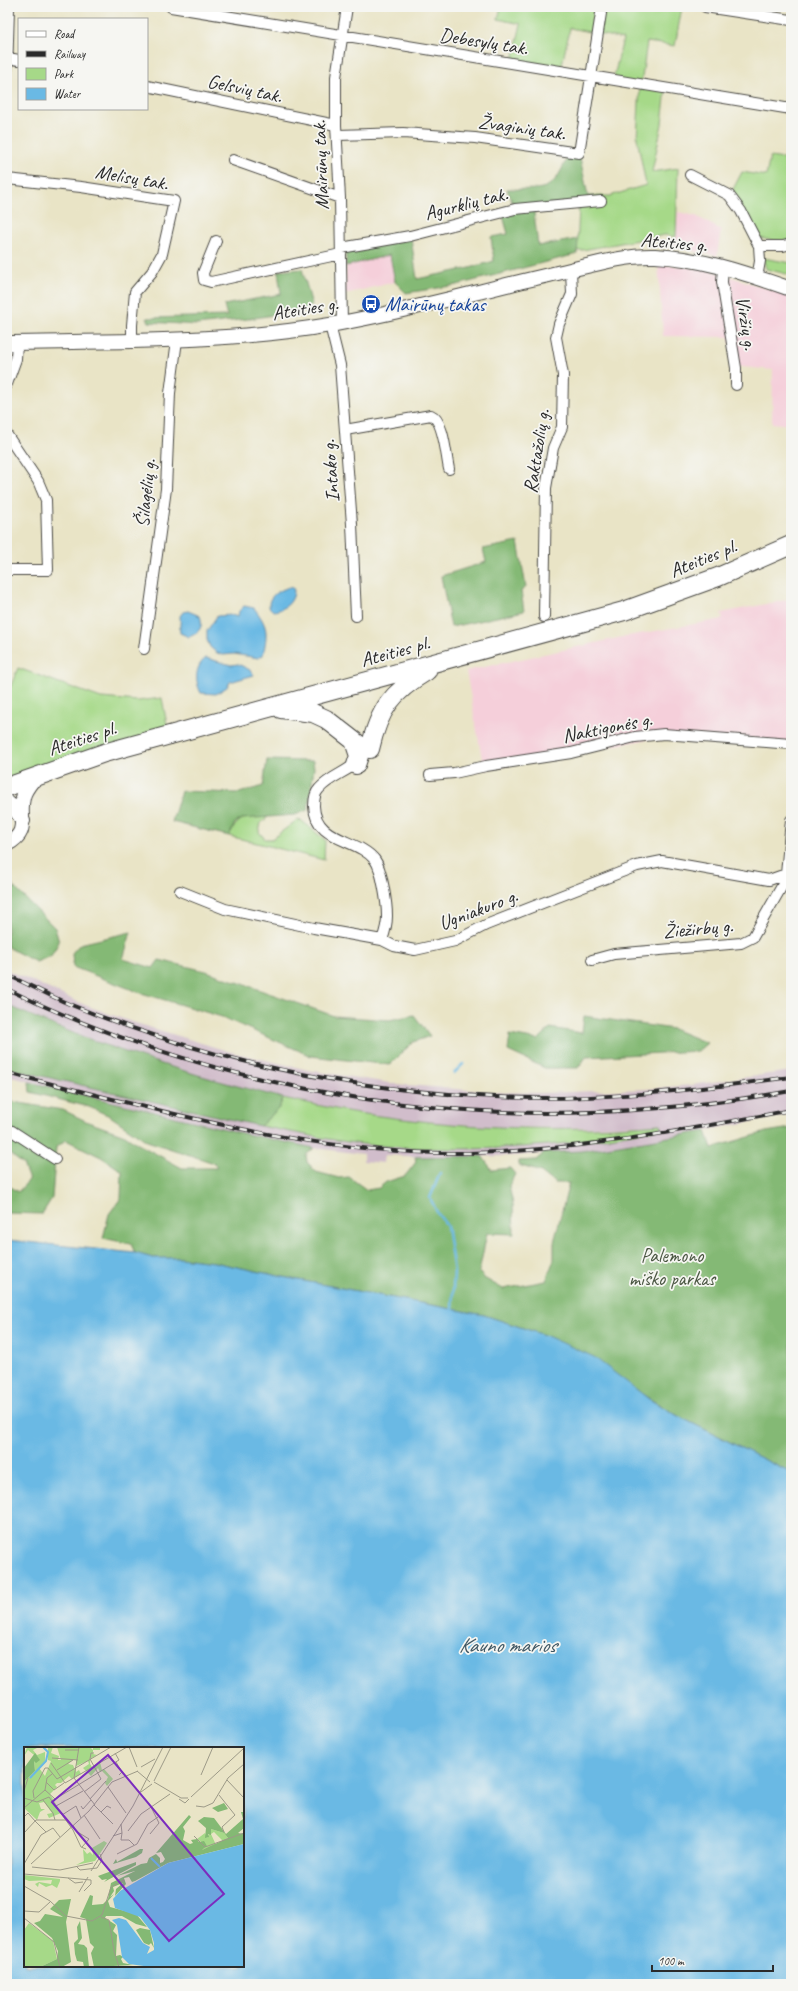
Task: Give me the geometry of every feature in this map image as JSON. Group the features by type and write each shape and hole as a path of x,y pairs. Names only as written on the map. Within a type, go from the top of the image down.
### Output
{"highway":[{"name":"Ateities pl.","path":"7,787 104,753 624,611 687,589 786,549"},
{"path":"268,708 313,713 326,719 362,747 370,749 379,717 388,702 400,689 445,661"},
{"path":"354,740 359,756 356,765"}],"street":[{"path":"7,73 9,7"},
{"name":"Debesylų tak.","path":"171,7 791,109"},
{"name":"Mairūnų tak.","path":"336,324 341,251 336,77 347,7"},
{"name":"Žvaginių tak.","path":"337,130 460,137 579,153 602,7"},
{"path":"705,7 791,20"},
{"path":"8,58 18,60"},
{"name":"Gelsvių tak.","path":"148,86 337,130"},
{"path":"233,160 340,198"},
{"path":"690,175 730,195 741,211 760,246 757,278"},
{"name":"Melisų tak.","path":"7,179 81,187 174,201 162,254 152,272 135,292 132,341"},
{"name":"Agurklių tak.","path":"216,241 203,273 204,280 211,282 410,236 515,209 601,201"},
{"path":"760,246 783,246 791,244"},
{"name":"Ateities g.","path":"12,343 61,344 177,340 258,335 336,324 571,270 640,256 695,260 723,267 791,289"},
{"name":"Viržių g.","path":"723,267 722,282 736,368 736,385"},
{"name":"Raktažolių g.","path":"544,617 546,488 553,448 562,427 563,375 556,337 559,324 572,294 571,270"},
{"name":"Intako g.","path":"336,324 352,524 356,616"},
{"name":"Šilagėlių g.","path":"144,649 166,489 170,393 177,340"},
{"path":"8,381 16,359 12,343"},
{"path":"345,430 431,415 434,416 440,424 449,469"},
{"path":"7,435 38,481 46,500 48,570 7,570"},
{"name":"Naktigonės g.","path":"430,775 454,773 486,766 571,753 635,736 664,734 791,744"},
{"path":"370,749 356,765 318,789 314,797 314,808 316,818 322,828 331,835 368,854 379,867 387,916 386,930 382,940"},
{"path":"7,844 18,837 22,830 23,797 36,776"},
{"path":"7,802 14,808 23,821"},
{"name":"Žiežirbų g.","path":"592,960 614,954 741,943 754,937 782,886 786,874 791,820"},
{"name":"Ugniakuro g.","path":"180,891 225,909 314,928 382,940 394,946 415,950 455,941 486,925 637,866 651,862 662,861 769,880 786,874"},
{"path":"7,1130 12,1131 55,1159"}],"shaded area":[{"path":"678,212 696,216 721,230 717,256 674,247"},
{"path":"390,255 395,282 345,294 346,266"},
{"path":"658,264 706,269 791,296 791,425 772,423 773,370 733,366 729,337 663,336"},
{"path":"791,599 791,747 665,736 484,770 466,671 627,636 723,619 721,613"},
{"path":"7,970 85,1005 129,1021 231,1052 313,1071 396,1084 493,1092 542,1093 646,1089 691,1085 791,1071 791,1114 646,1142 582,1151 512,1156 427,1157 384,1155 383,1163 363,1161 363,1154 314,1148 246,1134 7,1076 7,1068 260,1126 337,1140 402,1147 577,1142 661,1128 660,1124 568,1128 498,1127 428,1122 356,1113 283,1098 179,1071 99,1044 7,1005"}],"green space":[{"path":"501,7 682,7 675,46 647,42 641,85 666,89 662,124 652,172 678,168 676,237 665,235 577,251 579,207 588,196 610,196 646,185 637,138 640,85 613,81 623,39 570,28 561,69 513,60 521,24 498,19"},
{"path":"570,151 579,153 588,196 583,202 538,207 534,213 538,246 578,239 577,254 457,285 406,293 395,282 390,255 346,266 346,249 411,238 417,279 470,268 494,261 491,237 508,234 502,212 515,209 507,189 532,189 548,186 559,174"},
{"path":"770,157 791,160 791,239 784,242 758,238 731,193 742,172 766,176"},
{"path":"763,258 791,263 791,275 766,269"},
{"path":"302,269 312,305 305,310 197,325 149,322 147,318 227,316 224,305 281,294 278,271"},
{"path":"518,542 526,587 521,591 524,611 451,627 441,576 486,562 483,549"},
{"path":"18,668 101,698 138,701 162,698 168,730 7,781 7,695"},
{"path":"267,760 313,761 314,768 308,810 295,815 242,819 235,823 229,836 172,822 181,791 239,793 263,786"},
{"path":"268,817 261,823 259,832 265,839 272,839 297,820 302,821 325,840 324,860 229,836 236,824 244,819"},
{"path":"7,880 55,928 59,942 51,956 36,962 7,947"},
{"path":"131,932 123,959 153,968 159,960 206,971 334,1016 389,1020 414,1015 430,1036 413,1042 390,1065 311,1056 222,1017 138,992 73,967 72,953 80,944"},
{"path":"7,1005 74,1033 143,1058 212,1079 283,1098 279,1108 260,1126 7,1068"},
{"path":"584,1016 673,1029 707,1043 698,1051 586,1057 578,1068 545,1068 508,1051 510,1035 538,1040 550,1028 582,1033"},
{"name":"Palemono miško parkas","path":"29,1082 246,1134 314,1148 306,1155 307,1162 316,1172 339,1178 349,1177 367,1190 379,1188 386,1182 405,1176 416,1162 415,1157 482,1156 492,1170 510,1168 515,1174 509,1186 513,1204 514,1234 487,1233 479,1272 484,1278 503,1289 546,1281 554,1259 554,1242 569,1183 555,1183 541,1172 518,1165 518,1161 536,1160 544,1153 582,1151 706,1131 712,1148 766,1132 791,1128 791,1473 678,1416 547,1336 484,1315 288,1278 214,1262 180,1258 153,1258 135,1253 131,1244 103,1238 109,1214 121,1198 122,1171 101,1157 66,1140 56,1147 52,1198 42,1214 7,1213 7,1185 18,1192 29,1180 23,1164 7,1152 7,1101 63,1110 88,1122 125,1135 138,1144 182,1168 217,1168 214,1163 147,1141 110,1116 89,1107 30,1092"},
{"path":"283,1098 358,1113 433,1122 509,1128 585,1128 660,1124 661,1128 577,1142 526,1147 448,1149 371,1145 260,1126 279,1108"}],"water":[{"path":"289,587 293,588 294,591 294,595 290,602 284,608 273,611 269,607 272,596"},
{"path":"244,606 254,608 262,620 266,630 263,655 258,658 234,654 223,655 217,653 210,647 207,640 207,631 217,616 231,615 238,617 239,611"},
{"path":"188,611 200,616 201,620 200,629 196,634 189,637 180,633 180,616 183,612"},
{"path":"206,658 231,665 238,664 250,670 254,675 230,682 227,687 216,694 201,693 197,675 199,666"},
{"name":"Kauno marios","path":"7,1240 135,1253 153,1258 180,1258 214,1262 288,1278 484,1315 547,1336 594,1357 649,1399 678,1416 791,1473 791,1984 7,1984"}],"waterway":[{"path":"454,1073 463,1064"},
{"path":"440,1173 430,1198 438,1214 447,1226 454,1271 452,1309"}],"railway":[{"path":"7,975 69,1004 168,1040 269,1067 373,1086 477,1096 556,1098 595,1097 674,1091 791,1077"},
{"path":"7,989 70,1018 135,1042 202,1064 270,1081 338,1095 408,1105 477,1111 546,1113 607,1112 700,1104 791,1091"},
{"path":"7,1073 221,1125 329,1144 384,1150 439,1153 483,1153 572,1146 660,1134 791,1110"}],"place":[{"name":"Mairūnų takas","path":"371,304"}]}
